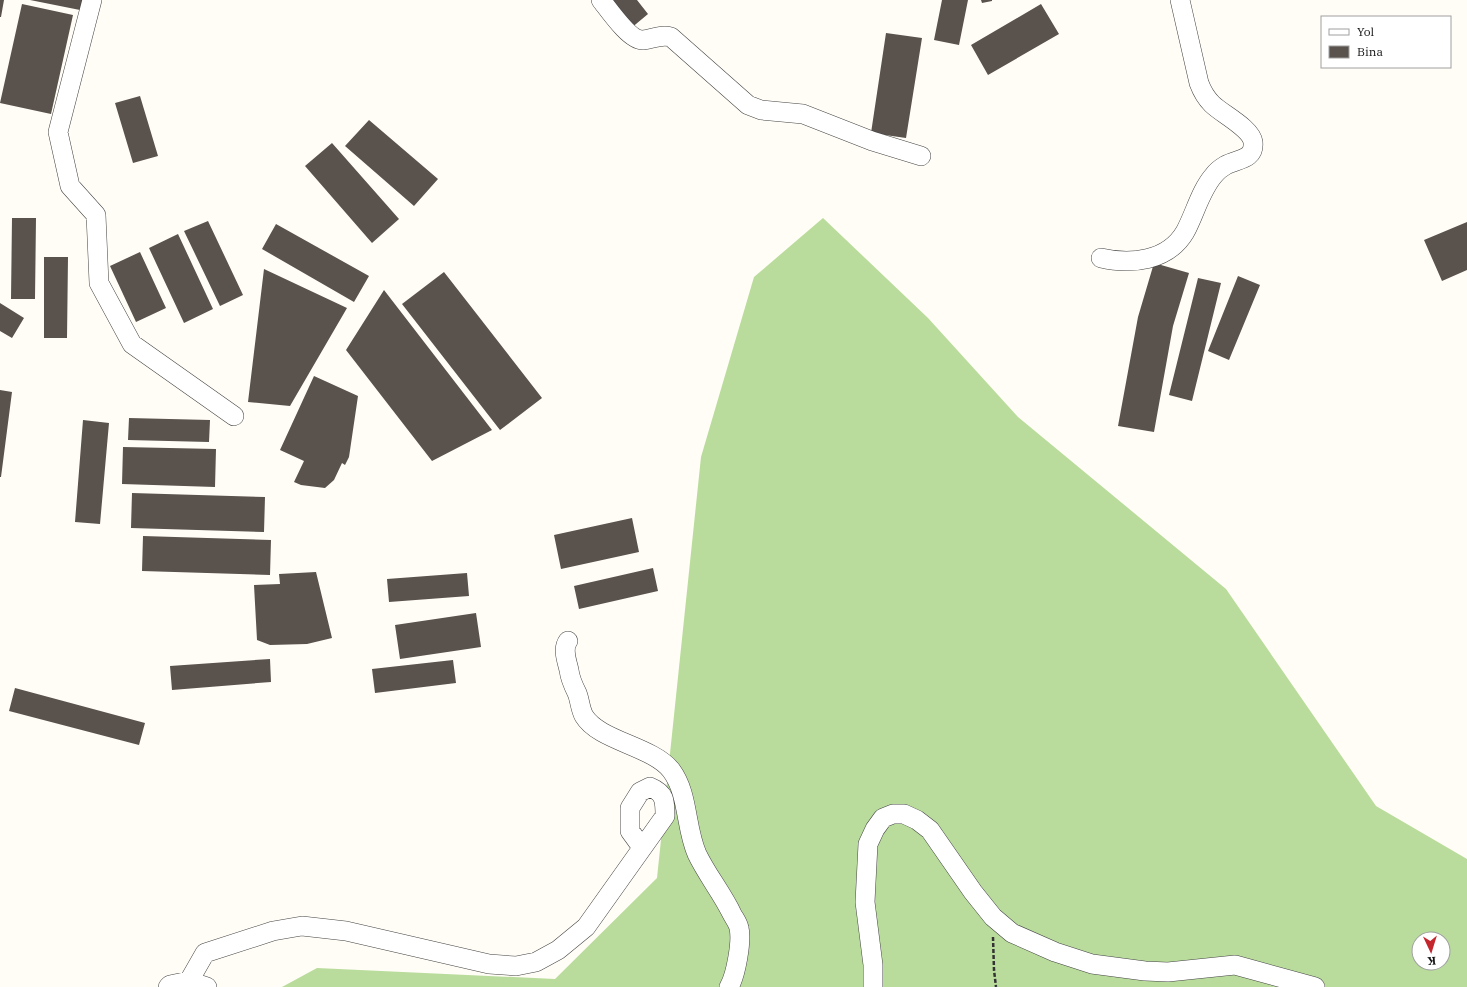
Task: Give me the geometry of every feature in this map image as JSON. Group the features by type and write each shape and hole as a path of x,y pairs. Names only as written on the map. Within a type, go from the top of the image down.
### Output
{"street":[{"path":"92,0 58,132 70,186 96,215 99,282 132,344 234,416"},
{"path":"601,0 632,36 643,40 662,36 671,37 748,105 761,110 803,114 872,141 921,156"},
{"path":"1101,258 1120,262 1140,261 1160,254 1169,248 1184,233 1212,177 1225,166 1247,157 1252,150 1252,141 1248,133 1212,105 1202,91 1180,0"},
{"path":"568,641 566,650 572,686 577,693 584,716 605,734 634,747 663,764 669,769 680,786 692,839 698,854 726,902 739,928 739,952 734,978 729,987"},
{"path":"873,987 873,965 865,902 868,844 875,829 883,818 894,814 904,814 917,820 930,830 973,892 993,916 1012,933 1055,952 1092,964 1145,971 1168,972 1235,965 1315,987"},
{"path":"189,981 205,953 273,931 302,926 346,931 489,964 516,966 536,962 558,950 586,927 643,846"},
{"path":"168,987 170,985 189,981 207,987"}],"path":[{"path":"993,916 994,970 996,987"}],"green space":[{"path":"823,218 928,318 1018,417 1226,589 1376,806 1467,859 1467,987 282,987 317,968 555,979 657,878 701,457 754,277"}],"building":[{"path":"0,0 4,0 1,17 0,17"},
{"path":"30,0 88,0 85,11"},
{"path":"607,0 637,0 648,14 630,29"},
{"path":"942,0 968,0 959,45 934,40"},
{"path":"981,0 992,0 992,1 982,3"},
{"path":"22,4 73,15 51,114 0,103"},
{"path":"1041,4 1059,34 988,75 971,45"},
{"path":"886,33 922,38 906,138 871,133"},
{"path":"140,96 158,156 133,163 115,103"},
{"path":"369,120 438,179 414,206 345,146"},
{"path":"332,143 399,219 372,243 305,166"},
{"path":"12,218 36,218 35,299 11,299"},
{"path":"208,221 243,295 220,306 184,231"},
{"path":"1467,222 1467,270 1442,281 1424,240"},
{"path":"276,224 369,276 354,302 262,249"},
{"path":"178,234 213,309 184,323 149,248"},
{"path":"140,252 166,308 136,322 110,266"},
{"path":"44,257 68,257 67,338 44,338"},
{"path":"1154,263 1189,273 1173,326 1154,432 1118,426 1138,317"},
{"path":"264,269 347,308 290,406 248,402"},
{"path":"444,272 542,398 500,430 402,304"},
{"path":"1238,276 1260,285 1229,360 1208,351"},
{"path":"1198,278 1221,283 1192,401 1169,395"},
{"path":"384,290 492,430 432,461 346,350"},
{"path":"0,303 24,318 12,338 0,331"},
{"path":"314,376 358,396 349,457 345,465 342,463 334,480 325,488 301,485 294,482 304,461 280,450"},
{"path":"0,390 12,392 1,477 0,477"},
{"path":"129,418 210,420 209,442 128,440"},
{"path":"83,420 109,423 100,524 75,522"},
{"path":"123,447 216,449 215,487 122,484"},
{"path":"132,493 265,497 264,532 131,528"},
{"path":"632,518 639,552 561,569 554,535"},
{"path":"143,536 271,540 270,575 142,571"},
{"path":"653,568 658,591 579,609 574,586"},
{"path":"316,572 332,638 307,644 270,645 257,640 254,585 280,584 279,574"},
{"path":"467,573 469,596 389,602 387,579"},
{"path":"476,613 481,647 400,659 395,625"},
{"path":"270,659 271,682 172,690 170,666"},
{"path":"453,660 456,683 375,693 372,669"},
{"path":"15,688 145,723 139,745 9,711"}]}
